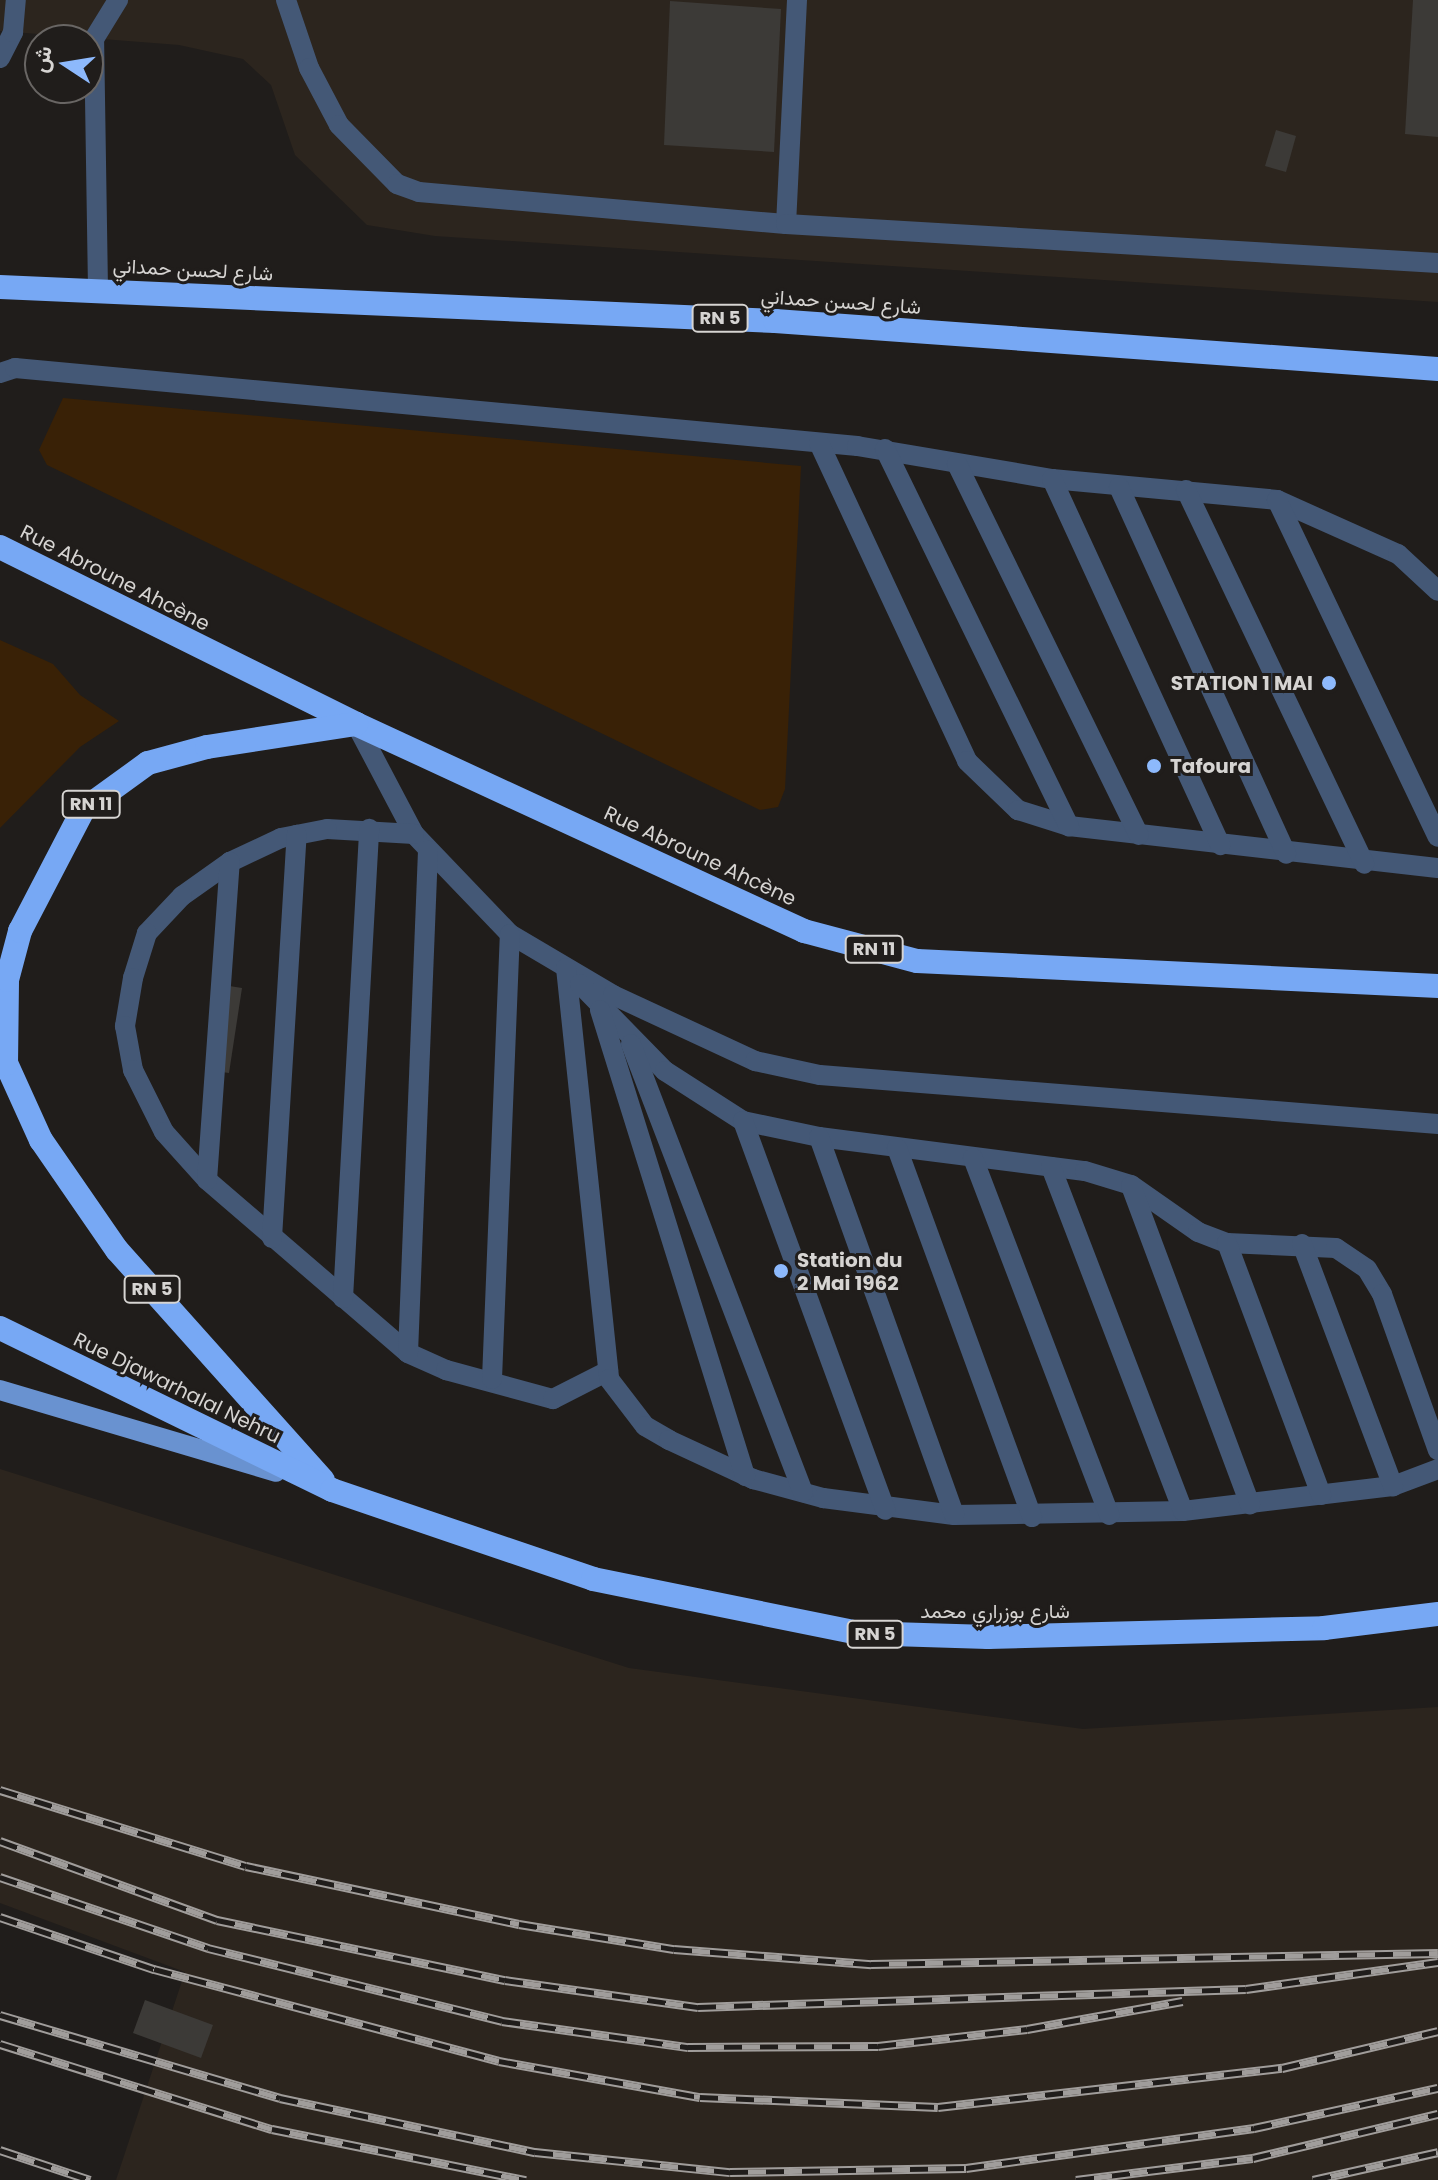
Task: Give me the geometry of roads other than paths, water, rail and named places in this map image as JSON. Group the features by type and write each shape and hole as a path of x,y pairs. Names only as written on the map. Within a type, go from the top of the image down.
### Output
{"highway":[{"name":"شارع لحسن حمداني","path":"0,287 775,321 1438,369"},
{"name":"Rue Abroune Ahcène","path":"0,547 356,724 804,931 917,961 1438,986"},
{"name":"RN 11","path":"3,1057 7,980 20,931 83,810 148,763 207,747 356,724"},
{"name":"RN 5","path":"3,1057 41,1140 117,1250 332,1490"},
{"name":"Rue Djawarhalal Nehru","path":"0,1328 332,1490"},
{"name":"شارع بوزراري محمد","path":"332,1490 593,1579 859,1633 988,1637 1324,1628 1438,1614"}],"main road":[{"path":"0,1390 332,1490"}],"lane":[{"path":"0,58 13,32 16,0"},
{"path":"98,289 94,39 118,0"},
{"path":"286,0 309,68 339,125 397,184 419,192 786,224 1438,263"},
{"path":"786,224 797,0"},
{"path":"5,366 885,449 1052,479 1277,500 1398,554 1438,591"},
{"path":"819,443 967,761 1018,810 1069,826 1364,864 1438,868"},
{"path":"885,449 1069,826"},
{"path":"957,464 1139,835"},
{"path":"1052,479 1220,845"},
{"path":"1119,487 1286,854"},
{"path":"1186,490 1364,864"},
{"path":"1277,500 1438,837"},
{"path":"356,724 421,842 510,934 566,968 707,1042 755,1061 820,1075 1438,1124"},
{"path":"421,842 369,829 297,835 230,862 182,896 147,933 125,1026 133,1070 164,1132 207,1180 408,1353 446,1370 492,1379 553,1399 608,1371"},
{"path":"343,1298 369,829"},
{"path":"272,1238 297,835"},
{"path":"408,1353 421,842"},
{"path":"207,1180 230,862"},
{"path":"492,1379 510,934"},
{"path":"566,968 665,1071 743,1121 819,1137 1051,1167 1131,1185 1198,1232 1227,1243 1302,1244 1336,1248 1367,1269 1382,1294 1438,1450"},
{"path":"566,968 608,1371 645,1426 745,1476 885,1510 954,1515 1032,1517 1183,1511 1393,1486 1438,1469"},
{"path":"598,1004 745,1476"},
{"path":"629,1037 803,1492"},
{"path":"743,1121 885,1510"},
{"path":"819,1137 954,1515"},
{"path":"897,1148 1032,1517"},
{"path":"973,1158 1109,1515"},
{"path":"1051,1167 1183,1511"},
{"path":"1131,1185 1250,1504"},
{"path":"1227,1243 1321,1495"},
{"path":"1302,1244 1393,1486"}],"railway":[{"path":"0,1790 246,1866 519,1924 674,1949 871,1964 1438,1953"},
{"path":"0,1841 217,1920 505,1980 698,2007 1246,1989 1438,1962"},
{"path":"0,1877 208,1948 502,2021 688,2047 878,2046 1027,2029 1183,2001"},
{"path":"0,1917 154,1969 499,2061 700,2097 938,2107 1282,2068 1438,2031"},
{"path":"0,2015 280,2098 535,2152 730,2172 966,2168 1254,2128 1438,2088"},
{"path":"0,2044 272,2129 526,2180"},
{"path":"1076,2180 1253,2158 1438,2114"},
{"path":"0,2150 90,2180"},
{"path":"1313,2180 1438,2152"}],"place":[{"name":"STATION 1 MAI","path":"1329,683"},
{"name":"Tafoura","path":"1154,766"},
{"name":"Station du 2 Mai 1962","path":"781,1271"}]}
